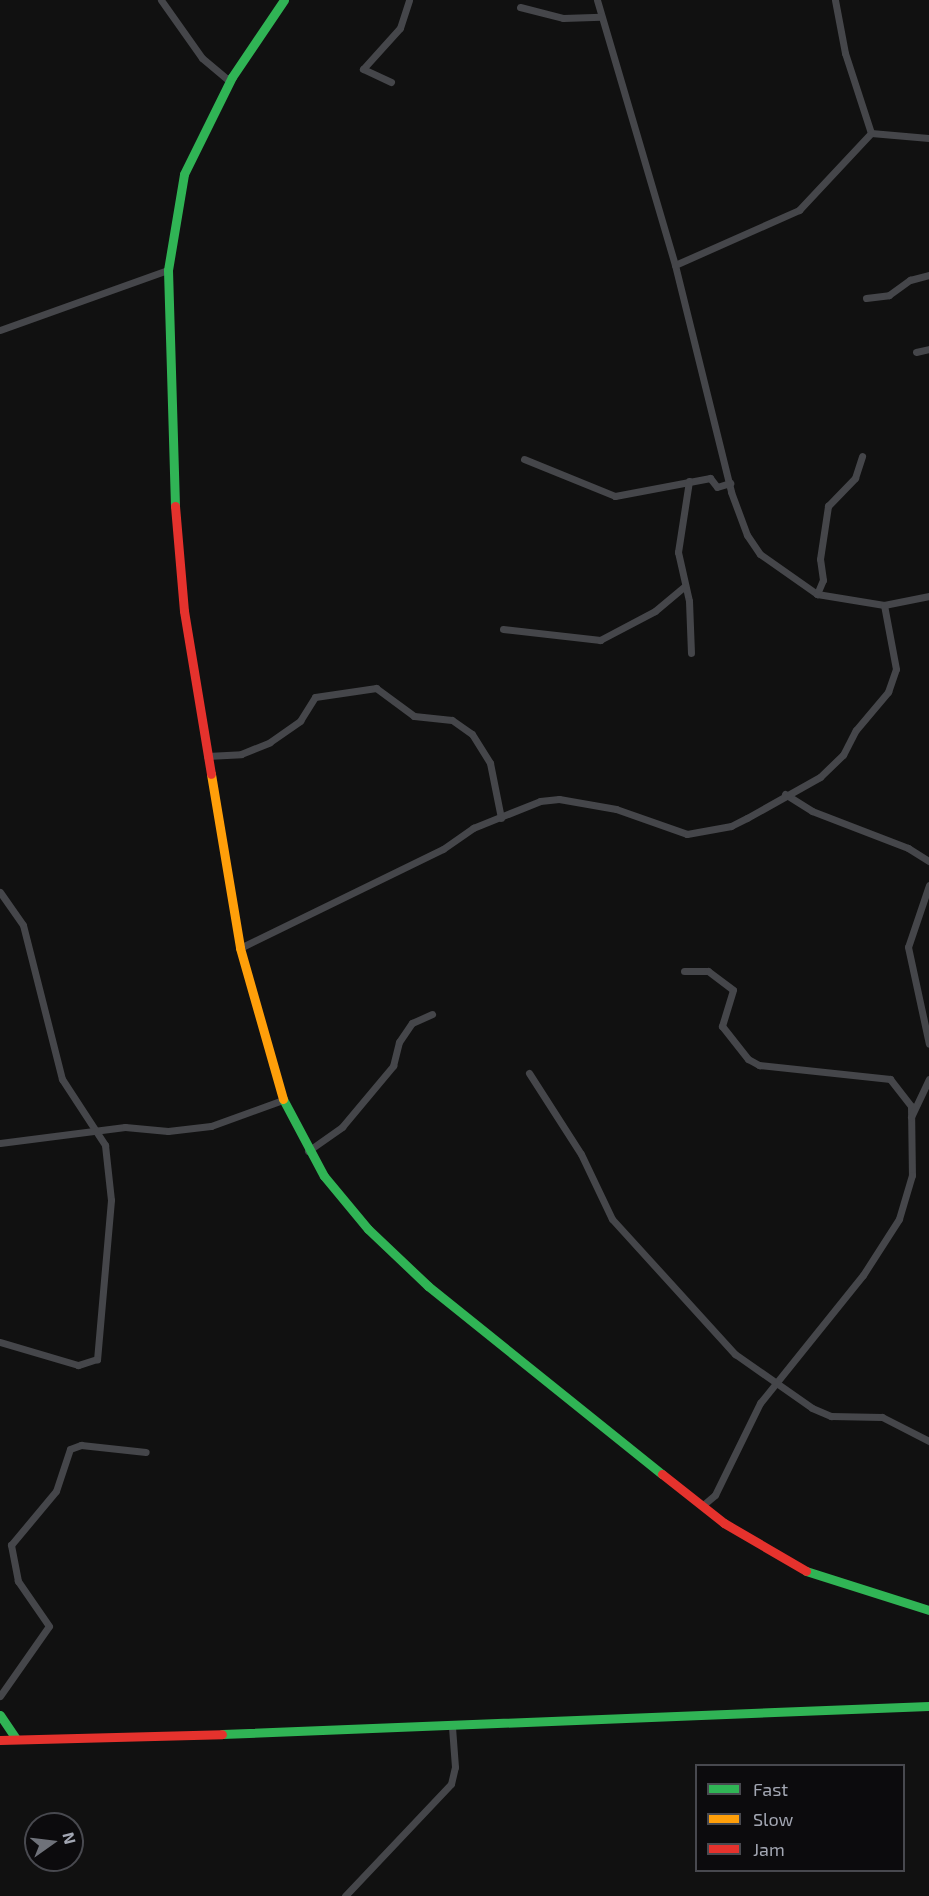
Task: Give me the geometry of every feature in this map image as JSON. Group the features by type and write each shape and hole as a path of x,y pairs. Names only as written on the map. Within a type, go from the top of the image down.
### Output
{"main road":[{"path":"284,0 229,81 184,174 168,270 176,531 207,756 240,948 283,1100 308,1151 338,1196 428,1286 702,1506 804,1570 929,1610"},
{"path":"0,1740 452,1727 929,1706"},
{"path":"0,1715 16,1739"}],"street":[{"path":"161,0 202,58 229,81"},
{"path":"391,82 363,69 400,28 409,0"},
{"path":"597,0 675,265 741,522 760,554 818,594 884,605 929,596"},
{"path":"835,0 845,54 871,133"},
{"path":"520,7 563,18 602,16"},
{"path":"675,265 799,210 871,133"},
{"path":"871,133 929,138"},
{"path":"0,330 168,270"},
{"path":"866,298 889,295 910,280 929,276"},
{"path":"916,352 929,349"},
{"path":"818,594 823,580 821,548 828,506 855,477 862,456"},
{"path":"524,459 615,496 710,478 717,487 730,483"},
{"path":"688,481 678,552 691,653"},
{"path":"503,629 600,640 655,611 684,587"},
{"path":"240,948 443,849 473,828 501,818 521,806 559,799 616,810 687,834 731,826 785,794 820,777 843,755 856,730 888,692 895,662 884,605"},
{"path":"207,756 241,754 270,742 300,721 315,697 376,688 414,716 452,720 472,734 490,763 501,818"},
{"path":"785,794 812,811 908,848 929,861"},
{"path":"929,885 908,947 929,1044"},
{"path":"0,891 23,925 62,1079 97,1130 110,1166 111,1189 97,1359 78,1365 0,1342"},
{"path":"684,972 708,971 733,990 722,1026 748,1059 759,1065 890,1079 911,1106 912,1175 898,1219 863,1275 774,1384 750,1419 715,1495 702,1506"},
{"path":"308,1151 342,1127 393,1066 399,1042 412,1023 432,1014"},
{"path":"529,1073 630,1242 735,1354 774,1384 831,1416 882,1417 929,1442"},
{"path":"910,1118 929,1079"},
{"path":"0,1143 97,1130 168,1131 211,1126 283,1100"},
{"path":"0,1696 49,1626 18,1581 11,1545 56,1491 70,1449 81,1445 146,1452"},
{"path":"345,1896 451,1784 455,1767 452,1727"}],"traffic: fast":[{"path":"175,506 168,270 184,174 232,77 284,0"},
{"path":"283,1099 324,1176 368,1229 428,1286 662,1474"},
{"path":"806,1571 929,1610"},
{"path":"222,1734 929,1706"},
{"path":"0,1715 16,1739"}],"traffic: slow":[{"path":"211,774 240,948 283,1099"}],"traffic: jam":[{"path":"175,506 184,611 211,774"},
{"path":"662,1474 724,1523 806,1571"},
{"path":"0,1740 222,1734"}]}
